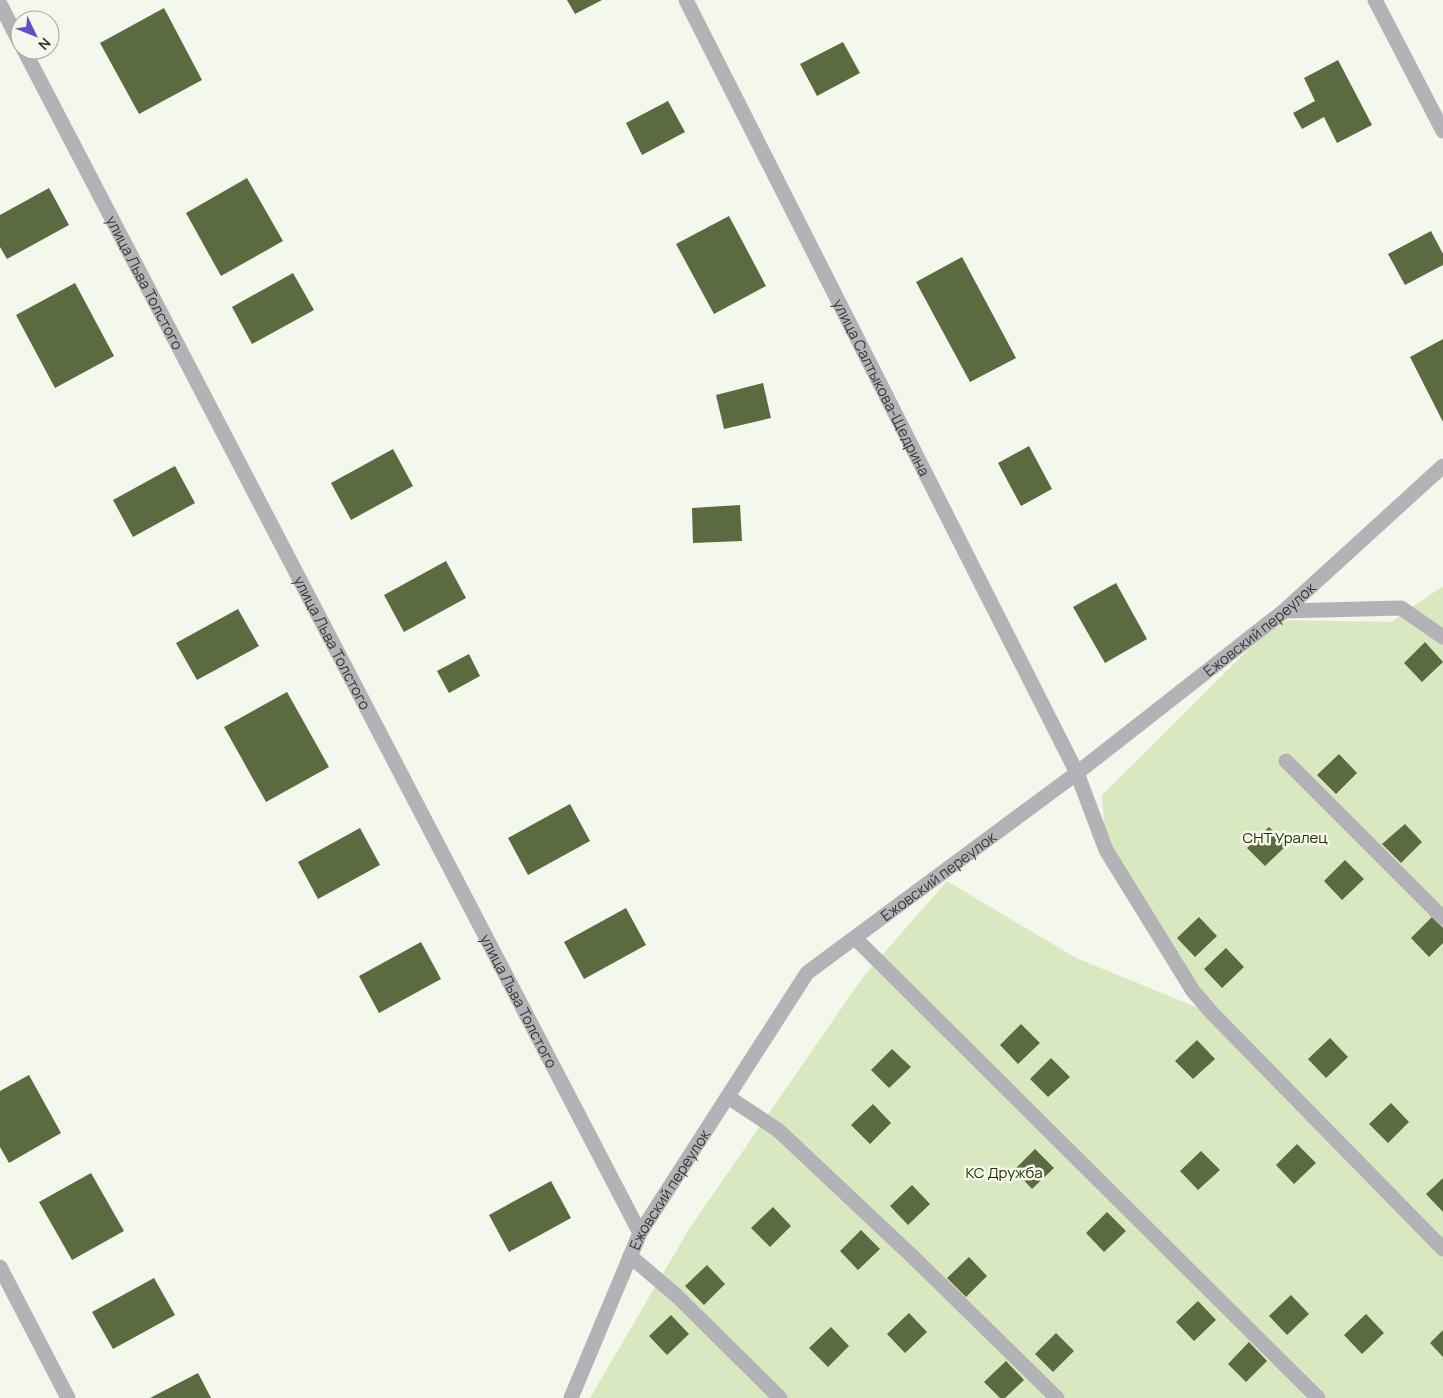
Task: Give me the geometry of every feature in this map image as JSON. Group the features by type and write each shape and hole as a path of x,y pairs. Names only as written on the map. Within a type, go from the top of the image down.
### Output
{"street":[{"name":"улица Салтыкова-Щедрина","path":"686,0 1077,773 1106,850 1193,991 1212,1013 1443,1249"},
{"path":"1375,0 1443,131"},
{"path":"0,4 10,24"},
{"name":"улица Льва Толстого","path":"29,60 640,1233"},
{"name":"Ежовский переулок","path":"571,1398 640,1233 807,973 1077,773 1284,611 1443,466"},
{"path":"1284,611 1401,608 1440,633"},
{"path":"1286,761 1443,918"},
{"path":"855,938 1318,1398"},
{"path":"728,1097 778,1130 913,1256 1057,1398"},
{"path":"630,1256 677,1296 780,1398"},
{"path":"0,1267 68,1398"}],"green space":[{"name":"КС Дружба","path":"1443,586 1443,1398 590,1398 689,1229 863,977 947,881 1076,958 1211,1013 1106,850 1102,795 1278,620 1391,622"}],"building":[{"path":"567,0 602,0 575,14"},
{"path":"164,8 202,80 139,114 100,43"},
{"path":"843,42 860,73 817,96 800,64"},
{"path":"1338,60 1372,125 1337,143 1324,117 1302,129 1293,113 1315,101 1304,78"},
{"path":"668,101 685,132 642,155 626,123"},
{"path":"247,178 283,241 221,276 186,213"},
{"path":"49,188 69,225 7,259 0,247 0,215"},
{"path":"729,216 766,286 714,314 676,244"},
{"path":"1431,231 1443,254 1443,265 1405,285 1388,254"},
{"path":"962,257 1016,358 970,382 916,282"},
{"path":"293,273 314,310 252,344 232,307"},
{"path":"75,283 114,356 55,388 16,315"},
{"path":"1443,339 1443,422 1410,357"},
{"path":"763,383 771,418 724,429 716,395"},
{"path":"1029,446 1052,489 1021,506 998,463"},
{"path":"393,449 413,486 351,520 331,483"},
{"path":"175,466 195,503 133,537 113,500"},
{"path":"740,505 742,541 693,543 692,508"},
{"path":"446,561 466,598 404,632 384,595"},
{"path":"1116,583 1147,639 1105,663 1073,607"},
{"path":"238,609 259,646 197,680 176,643"},
{"path":"1425,642 1443,662 1422,682 1404,663"},
{"path":"469,654 480,676 449,693 437,671"},
{"path":"287,692 329,767 266,802 224,727"},
{"path":"1339,754 1357,773 1336,794 1317,775"},
{"path":"570,804 590,841 528,875 508,838"},
{"path":"1405,824 1422,842 1401,863 1382,844"},
{"path":"1269,827 1287,845 1265,866 1247,848"},
{"path":"360,828 380,865 318,899 298,862"},
{"path":"1345,860 1364,879 1342,900 1324,881"},
{"path":"626,908 646,945 584,979 564,942"},
{"path":"1199,917 1217,936 1195,957 1177,938"},
{"path":"1432,917 1443,928 1443,943 1429,957 1411,938"},
{"path":"421,942 441,979 379,1013 359,976"},
{"path":"1226,948 1244,967 1222,988 1204,969"},
{"path":"1021,1024 1040,1043 1018,1064 1000,1045"},
{"path":"1330,1038 1348,1057 1326,1078 1308,1059"},
{"path":"1197,1040 1215,1059 1193,1079 1175,1061"},
{"path":"892,1049 911,1067 889,1088 871,1070"},
{"path":"1051,1058 1070,1077 1048,1097 1030,1079"},
{"path":"29,1075 61,1133 9,1163 0,1147 0,1091"},
{"path":"1391,1103 1409,1122 1388,1143 1369,1124"},
{"path":"873,1104 891,1123 870,1144 851,1125"},
{"path":"1297,1144 1316,1163 1294,1184 1276,1165"},
{"path":"1035,1149 1054,1168 1032,1189 1014,1170"},
{"path":"1201,1151 1220,1170 1198,1190 1180,1171"},
{"path":"91,1173 124,1231 72,1260 39,1202"},
{"path":"1443,1178 1443,1212 1426,1194"},
{"path":"551,1181 571,1218 509,1252 489,1215"},
{"path":"912,1185 930,1204 908,1225 890,1206"},
{"path":"773,1207 791,1226 770,1247 751,1228"},
{"path":"1107,1212 1126,1231 1104,1252 1086,1233"},
{"path":"861,1230 880,1249 858,1270 840,1251"},
{"path":"969,1257 987,1276 966,1297 947,1278"},
{"path":"707,1265 725,1284 704,1305 685,1286"},
{"path":"154,1278 175,1315 113,1349 92,1312"},
{"path":"1291,1295 1309,1314 1287,1335 1269,1316"},
{"path":"1198,1301 1216,1320 1194,1341 1176,1322"},
{"path":"909,1313 927,1332 905,1353 887,1334"},
{"path":"1366,1314 1384,1333 1362,1354 1344,1335"},
{"path":"671,1315 689,1334 667,1355 649,1336"},
{"path":"831,1327 849,1346 828,1367 809,1348"},
{"path":"1443,1330 1443,1357 1430,1343"},
{"path":"1056,1333 1074,1351 1053,1372 1035,1354"},
{"path":"1249,1342 1267,1361 1246,1382 1228,1364"},
{"path":"1006,1361 1024,1380 1005,1398 1000,1398 984,1382"},
{"path":"198,1373 211,1398 150,1398"}],"park label":[{"name":"СНТ Уралец","path":"1285,837"}]}
